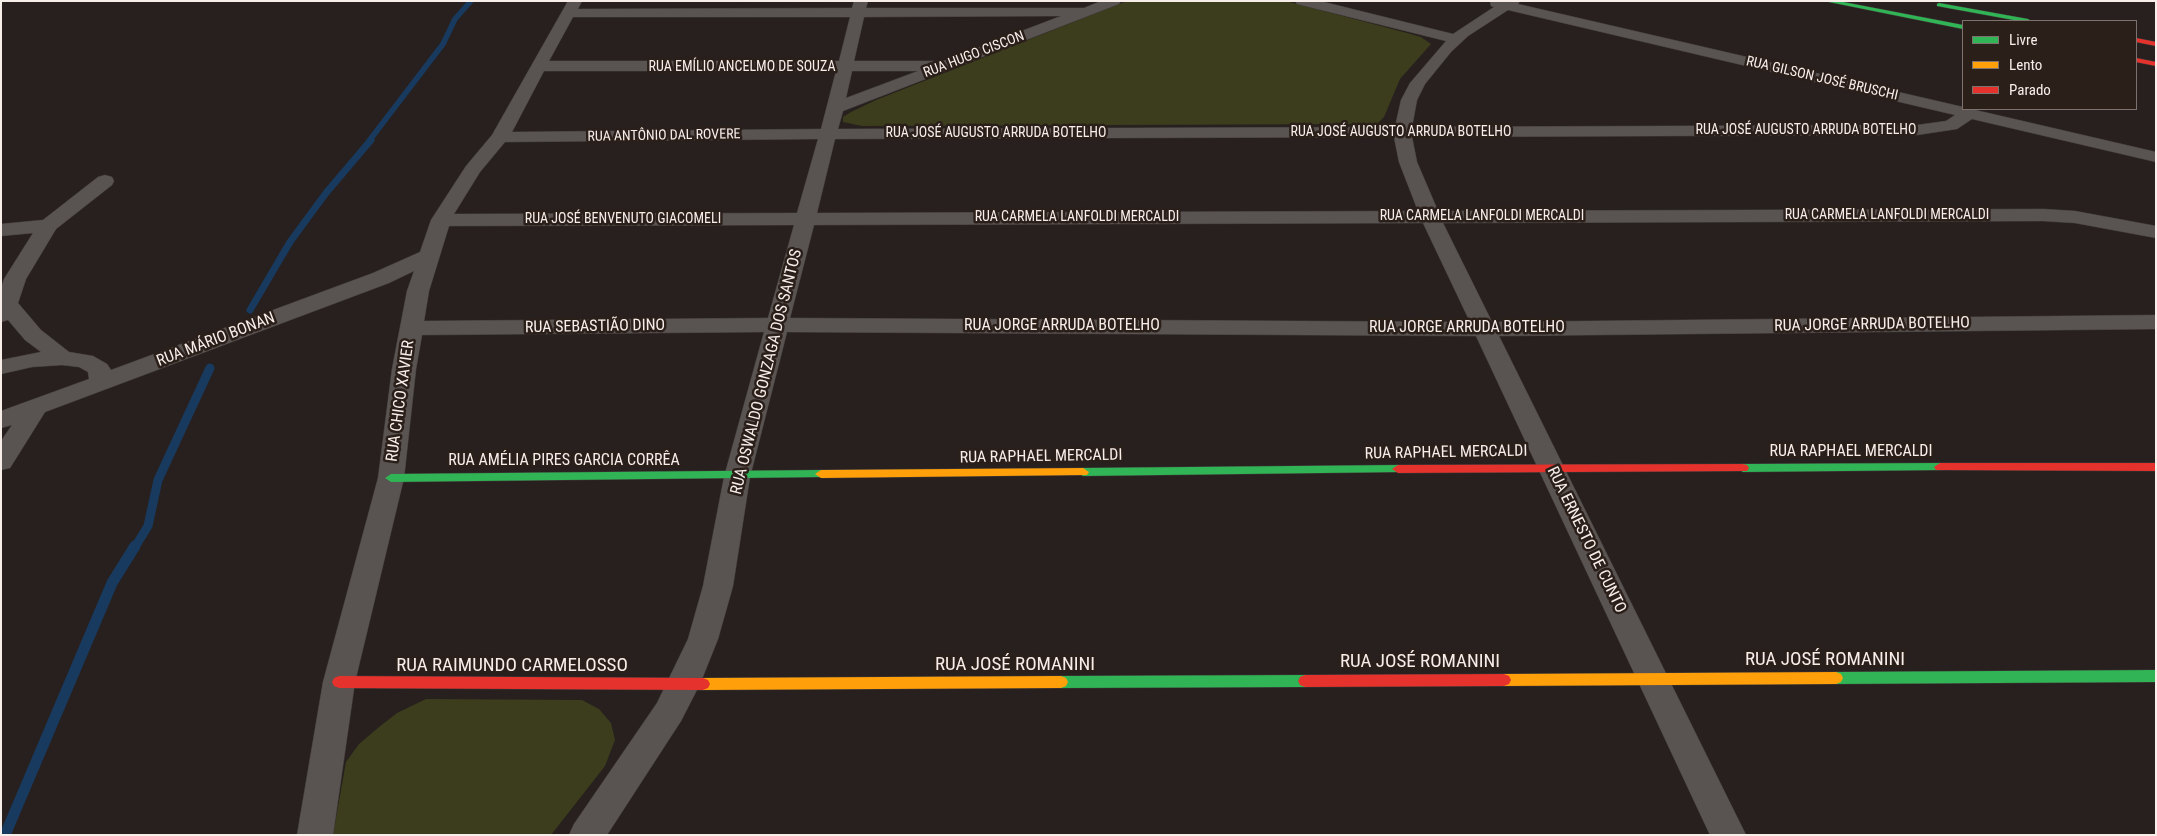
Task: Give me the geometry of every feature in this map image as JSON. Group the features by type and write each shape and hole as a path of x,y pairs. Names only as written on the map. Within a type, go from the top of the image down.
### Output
{"street":[{"name":"RUA HUGO CISCON","path":"835,108 1114,1"},
{"path":"1302,1 1456,39"},
{"path":"1827,1 1962,27"},
{"name":"RUA ERNESTO DE CUNTO","path":"1503,3 1456,39 1428,68 1418,83 1409,100 1403,132 1408,162 1430,216 1728,835"},
{"name":"RUA GILSON JOSÉ BRUSCHI","path":"1503,3 2156,157"},
{"path":"1926,3 2022,20"},
{"path":"571,7 859,7 1085,12"},
{"name":"RUA CHICO XAVIER","path":"315,835 340,682 391,478 404,369 418,291 441,220 472,170 500,137 571,7"},
{"name":"RUA OSWALDO GONZAGA DOS SANTOS","path":"587,835 669,712 684,684 703,639 718,586 737,477 835,108 859,7"},
{"path":"2137,40 2156,44"},
{"path":"2137,60 2156,64"},
{"name":"RUA EMÍLIO ANCELMO DE SOUZA","path":"540,66 945,66"},
{"name":"RUA JOSÉ AUGUSTO ARRUDA BOTELHO","path":"828,134 1917,130 1951,125 1969,114"},
{"name":"RUA ANTÔNIO DAL ROVERE","path":"500,137 828,134"},
{"path":"62,358 4,309 15,278 48,225 105,180"},
{"name":"RUA CARMELA LANFOLDI MERCALDI","path":"806,218 2043,215 2076,218 2156,232"},
{"name":"RUA JOSÉ BENVENUTO GIACOMELI","path":"441,220 806,218"},
{"path":"1,230 48,225"},
{"name":"RUA MÁRIO BONAN","path":"1,420 381,278 429,256"},
{"name":"RUA JORGE ARRUDA BOTELHO","path":"778,325 1484,329 2156,322"},
{"name":"RUA SEBASTIÃO DINO","path":"412,328 778,325"},
{"path":"1,366 32,360 62,358 85,361 99,370 102,382"},
{"path":"1,462 35,408"},
{"name":"RUA RAPHAEL MERCALDI","path":"737,477 1551,468 2156,467"},
{"name":"RUA AMÉLIA PIRES GARCIA CORRÊA","path":"391,478 737,477"},
{"name":"RUA JOSÉ ROMANINI","path":"684,684 2156,676"},
{"name":"RUA RAIMUNDO CARMELOSSO","path":"340,682 684,684"}],"green space":[{"path":"1127,1 1286,1 1421,37 1431,44 1400,79 1384,117 1378,123 862,126 843,122 843,117 876,100"},
{"path":"426,699 582,700 599,709 611,723 615,740 605,766 551,835 333,835 346,762 359,744 379,727 397,713"}],"waterway":[{"path":"369,141 443,44 455,19 471,1"},
{"path":"250,310 290,242 326,193 371,140"},
{"path":"135,547 148,526 158,480 210,368"},
{"path":"5,835 112,583 135,546"}],"traffic: fast":[{"path":"1827,1 1962,27"},
{"path":"1939,5 2022,20"},
{"path":"1743,468 1940,467"},
{"path":"1083,472 1398,469"},
{"path":"391,478 821,474"},
{"path":"1836,678 2156,676"},
{"path":"1061,682 1305,681"}],"traffic: slow":[{"path":"821,474 1083,472"},
{"path":"1504,680 1836,678"},
{"path":"703,684 1061,682"}],"traffic: jam":[{"path":"2137,40 2156,44"},
{"path":"2137,60 2156,64"},
{"path":"1940,467 2156,467"},
{"path":"1398,469 1743,468"},
{"path":"1305,681 1504,680"},
{"path":"339,682 703,684"}]}
